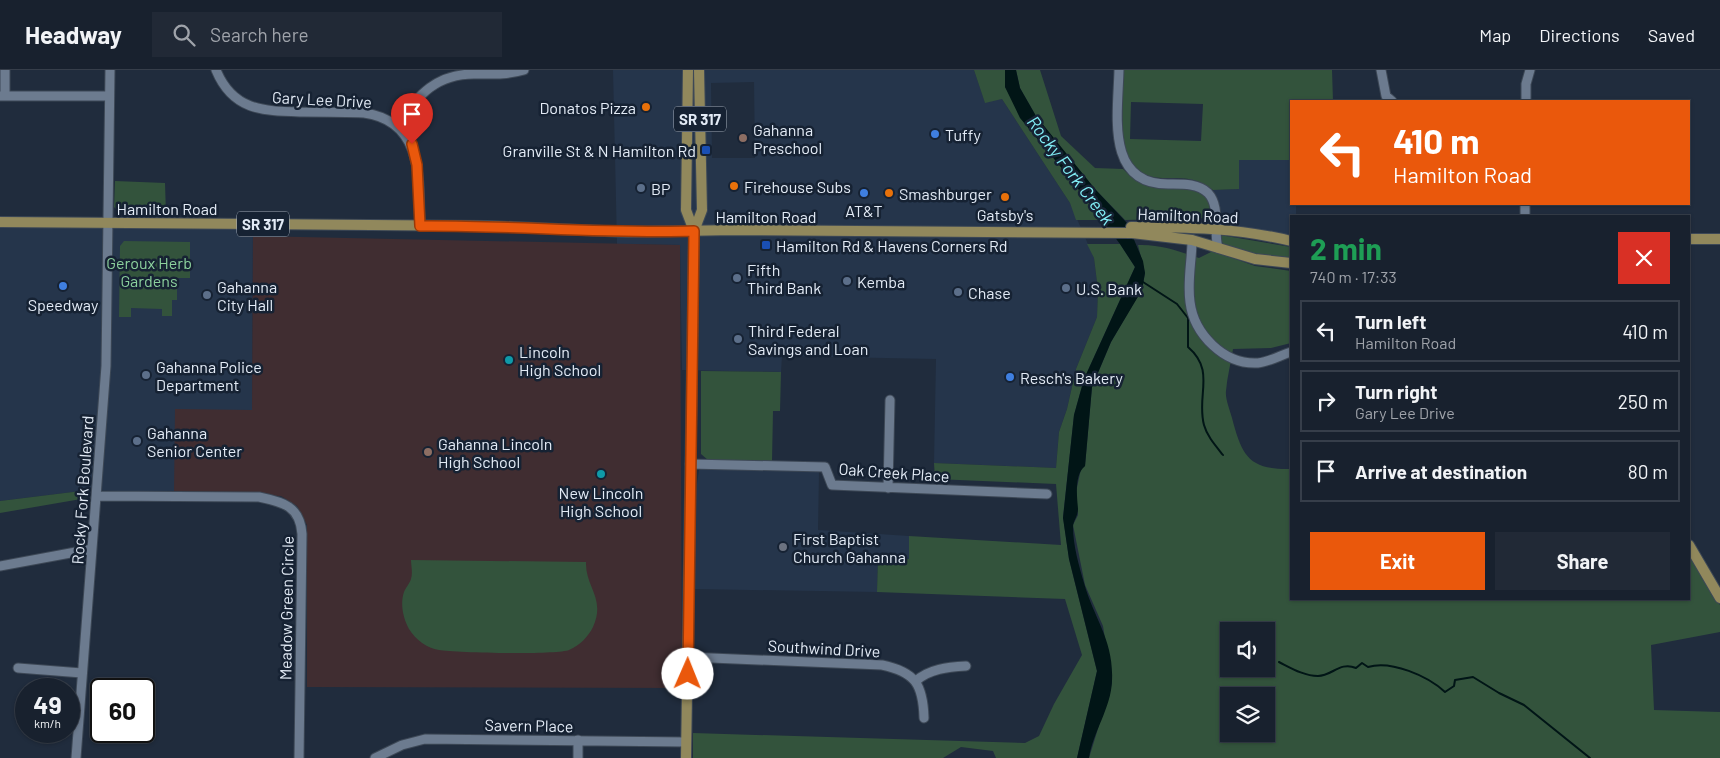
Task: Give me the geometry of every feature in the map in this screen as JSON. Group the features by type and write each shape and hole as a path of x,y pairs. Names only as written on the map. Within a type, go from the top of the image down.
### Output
{"main road":[{"name":"SR 317","path":"688,70 686,210 694,231"},
{"name":"SR 317","path":"694,231 702,210 700,70"},
{"name":"Hamilton Road","path":"0,222 488,226 594,232 1076,231 1132,233 1216,229 1290,241"},
{"path":"686,758 694,231"},
{"name":"Hamilton Road","path":"1156,231 1254,258 1290,263"},
{"path":"1690,239 1720,239"},
{"name":"Hamilton Road","path":"1222,249 1257,263 1290,268"},
{"path":"1690,547 1720,598"}],"street":[{"path":"5,70 3,96 109,96"},
{"name":"Rocky Fork Boulevard","path":"76,758 106,366 110,70"},
{"name":"Gary Lee Drive","path":"216,70 225,88 232,95 256,109 364,113 376,115 396,126 406,135 414,153 420,226"},
{"path":"396,126 429,87 455,75 471,72 509,74 524,70"},
{"path":"1118,70 1120,152 1126,167 1146,181 1158,184 1192,185 1208,192 1216,211 1216,229 1222,249"},
{"path":"1381,70 1386,96 1391,100"},
{"path":"1526,100 1526,84 1530,70"},
{"path":"1192,240 1190,302 1194,320 1201,333 1212,345 1229,356 1247,362 1260,363 1290,352"},
{"path":"888,488 890,400"},
{"name":"Oak Creek Place","path":"690,464 825,467 832,485 1047,494"},
{"name":"Meadow Green Circle","path":"96,496 259,497 283,502 292,509 301,526 302,534 299,758"},
{"path":"0,566 92,549"},
{"name":"Southwind Drive","path":"688,657 882,664 901,669 916,681"},
{"path":"924,718 923,698 916,681 923,674 947,668 966,666"},
{"path":"18,668 82,673"},
{"name":"Savern Place","path":"375,758 402,745 425,739 686,742"},
{"path":"578,740 578,758"}],"shaded area":[{"path":"613,70 974,70 985,102 1002,99 1070,203 1094,258 1098,290 1097,317 1076,369 1067,409 1059,432 1056,468 934,463 936,359 782,356 781,372 682,370 680,245 617,244","holes":["754,82 755,158 712,158 711,83"]},
{"path":"1239,160 1290,160 1290,205 1296,205 1296,214 1298,215 1290,215 1290,238 1230,227 1222,214 1213,190 1239,189"},
{"path":"0,219 253,223 252,411 174,493 89,490 0,501"},
{"name":"Gahanna Lincoln High School","path":"253,236 680,245 682,688 307,687 307,525 297,506 281,496 174,493 175,409 252,410"},
{"path":"707,467 819,472 818,530 909,536 909,559 878,557 877,592 694,589 694,504 699,470"}],"green space":[{"path":"974,70 1005,70 1005,87 1102,220 1076,220 1070,203 1002,99 985,103"},
{"path":"1016,70 1040,70 1061,136 1095,168 1123,169 1135,179 1146,184 1196,191 1207,197 1211,213 1209,218 1125,220 1095,189 1036,116 1020,88"},
{"path":"1123,70 1332,70 1333,100 1290,100 1290,160 1239,160 1239,189 1213,190 1195,180 1158,178 1139,172 1132,166 1126,155 1122,118","holes":["1131,102 1203,104 1201,141 1130,139"]},
{"path":"115,181 165,183 166,214 120,213 114,207"},
{"path":"1220,235 1290,247 1290,263 1226,247 1221,241"},
{"name":"Geroux Herb Gardens","path":"124,241 190,242 190,278 177,278 177,300 172,300 172,316 162,316 162,309 131,308 131,317 119,317 120,246"},
{"path":"1087,244 1120,244 1135,267 1084,379 1074,415 1063,517 1069,559 1097,671 1077,758 996,758 993,751 961,747 943,758 693,758 693,733 1025,743 1039,736 1054,704 1082,655 1065,599 877,592 878,557 909,559 909,536 1061,545 1056,484 935,479 934,463 1056,468 1059,432 1067,409 1076,369 1097,317 1098,290 1094,258"},
{"path":"1138,245 1161,247 1199,258 1213,251 1255,266 1290,271 1290,343 1271,348 1233,349 1226,394 1236,431 1244,451 1250,458 1265,467 1290,469 1290,600 1690,600 1690,553 1720,605 1720,632 1651,645 1654,710 1720,712 1720,758 1089,758 1112,683 1103,626 1085,585 1073,525 1078,515 1076,492 1081,469 1085,466 1092,387 1111,342 1142,289 1145,273"},
{"path":"701,371 781,372 780,411 773,411 772,461 708,460 701,454"},
{"path":"89,490 87,498 0,513 0,501"},
{"path":"411,560 586,562 588,579 597,608 593,627 580,643 569,650 561,652 484,653 439,650 430,647 418,640 412,633 404,616 403,597 412,577"}],"water":[{"name":"Rocky Fork Creek","path":"1005,70 1016,70 1020,88 1036,116 1095,189 1127,223 1143,261 1145,273 1142,290 1111,342 1092,387 1085,466 1079,475 1077,486 1078,512 1073,527 1075,548 1088,596 1107,641 1112,666 1109,701 1094,739 1089,758 1077,758 1097,671 1069,559 1063,518 1074,415 1084,379 1135,267 1120,244 1069,177 1020,118 1005,87"}],"waterway":[{"path":"1143,282 1177,304 1188,318 1188,347 1196,356 1203,374 1202,414 1205,429 1223,455"},
{"path":"1279,662 1313,676 1328,674 1345,666 1356,668 1362,663 1368,667 1377,665 1387,666 1419,675 1445,692 1454,686 1455,680 1473,677 1499,693 1524,705 1590,758"}],"place":[{"name":"Donatos Pizza","path":"646,107"},
{"name":"Tuffy","path":"935,134"},
{"name":"Gahanna Preschool","path":"743,138"},
{"name":"Granville St & N Hamilton Rd","path":"706,150"},
{"name":"Firehouse Subs","path":"734,186"},
{"name":"BP","path":"641,188"},
{"name":"AT&T","path":"864,193"},
{"name":"Smashburger","path":"889,193"},
{"name":"Gatsby's","path":"1005,197"},
{"name":"Hamilton Rd & Havens Corners Rd","path":"766,245"},
{"name":"Fifth Third Bank","path":"737,278"},
{"name":"Kemba","path":"847,281"},
{"name":"Speedway","path":"63,286"},
{"name":"U.S. Bank","path":"1066,288"},
{"name":"Chase","path":"958,292"},
{"name":"Gahanna City Hall","path":"207,295"},
{"name":"Third Federal Savings and Loan","path":"738,339"},
{"name":"Lincoln High School","path":"509,360"},
{"name":"Gahanna Police Department","path":"146,375"},
{"name":"Resch's Bakery","path":"1010,377"},
{"name":"Gahanna Senior Center","path":"137,441"},
{"name":"Gahanna Lincoln High School","path":"428,452"},
{"name":"New Lincoln High School","path":"601,474"},
{"name":"First Baptist Church Gahanna","path":"783,547"}],"route":[{"path":"412,144 417,165 420,226 488,226 627,232 694,231 688,674"}]}
